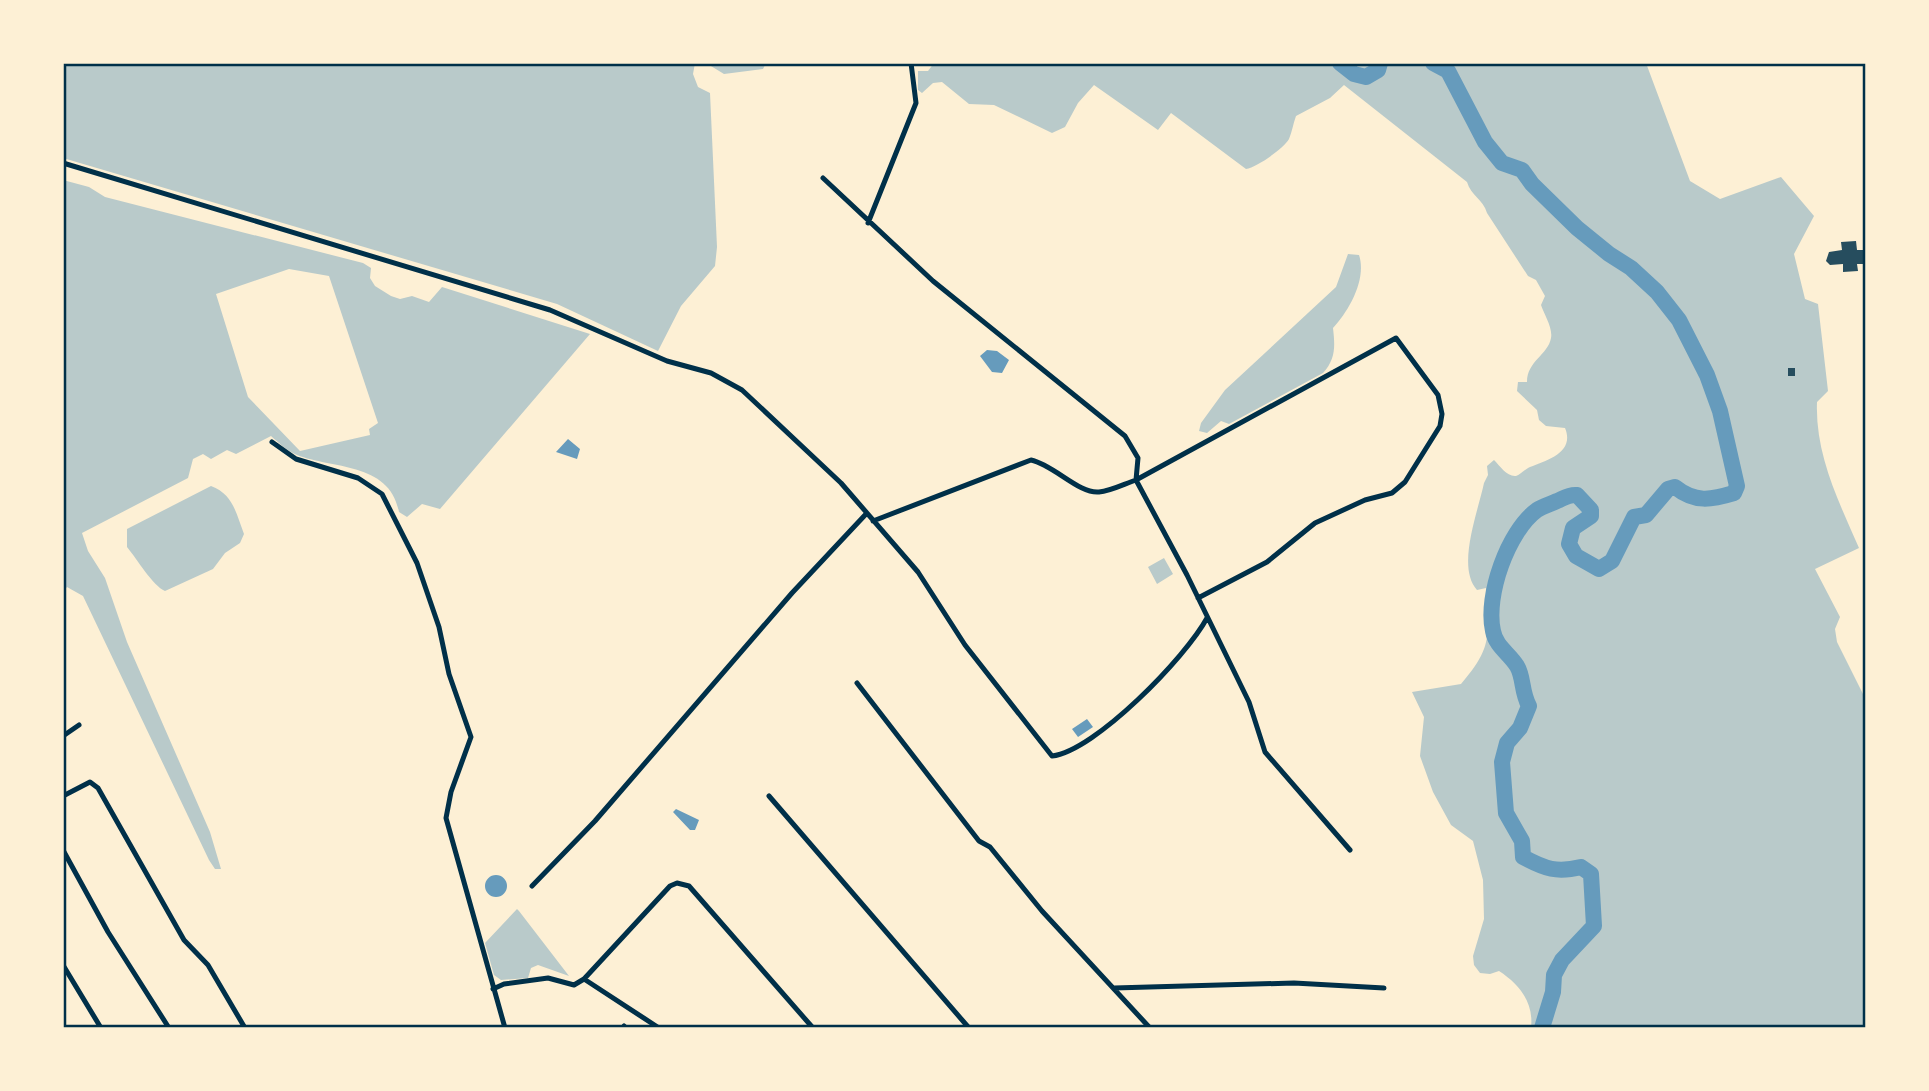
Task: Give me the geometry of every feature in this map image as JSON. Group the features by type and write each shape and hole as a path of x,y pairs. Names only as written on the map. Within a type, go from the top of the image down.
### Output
{"street":[{"path":"868,223 916,103 911,63"},
{"path":"63,163 550,310 667,361 710,373 742,390 814,456 931,589 965,645 1052,756 1065,755 1098,733 1146,691 1193,641 1207,618"},
{"path":"823,178 933,281 1115,427 1135,450 1140,466 1136,480 1249,702 1265,752 1350,850"},
{"path":"873,521 1031,460 1054,468 1089,491 1103,491 1136,480 1396,338 1438,395 1442,414 1440,426 1415,469 1398,489 1365,500 1315,523 1267,562 1198,598"},
{"path":"272,442 312,467 358,478 377,488 416,563 439,627 449,674 471,737 451,792 446,818 505,1028"},
{"path":"532,886 595,821 792,593 866,513"},
{"path":"857,683 979,841 990,846 1042,911 1150,1028"},
{"path":"63,736 79,725"},
{"path":"63,796 90,782 98,788 184,940 208,965 245,1028"},
{"path":"769,796 969,1028"},
{"path":"63,850 108,932 169,1028"},
{"path":"493,989 504,984 548,978 574,985 584,979 670,886 681,883 689,886 813,1028"},
{"path":"63,965 102,1028"},
{"path":"584,979 659,1028"},
{"path":"1114,988 1280,983 1384,988"}],"shaded area":[{"path":"63,63 695,63 693,74 698,87 710,93 717,247 715,266 681,306 658,351 557,304 63,158"},
{"path":"706,63 766,63 763,69 724,74"},
{"path":"934,63 1646,63 1690,181 1720,199 1781,177 1814,216 1794,254 1805,299 1818,304 1828,391 1817,402 1820,440 1829,476 1859,548 1815,569 1840,617 1835,629 1837,642 1866,700 1866,1028 1531,1028 1530,1010 1519,988 1499,971 1480,973 1474,965 1473,956 1484,919 1483,880 1473,841 1451,825 1433,792 1420,756 1424,717 1412,692 1461,684 1484,649 1488,629 1486,588 1477,590 1471,580 1468,554 1488,475 1487,466 1494,460 1507,473 1516,476 1558,454 1566,443 1567,436 1565,428 1546,426 1539,420 1537,410 1517,391 1518,382 1527,382 1530,369 1551,338 1550,326 1541,305 1545,296 1536,280 1528,276 1467,182 1344,85 1330,98 1296,116 1286,143 1263,161 1246,169 1171,113 1158,130 1094,85 1078,103 1065,127 1052,133 994,105 969,104 942,82 933,83 922,93 918,90 918,71 928,71"},
{"path":"63,180 89,187 105,197 363,263 371,268 370,278 375,286 400,299 412,296 429,302 442,287 590,334 440,509 422,504 407,517 399,512 393,496 384,484 372,476 297,455 271,436 236,454 227,450 211,459 203,454 193,459 188,478 82,533 88,551 105,578 127,642 210,832 221,869 215,869 209,860 83,596 67,587 63,592","holes":["289,269 329,276 378,423 369,429 370,435 300,451 248,397 216,294"]},
{"path":"1348,254 1359,255 1359,284 1345,313 1333,328 1334,352 1323,373 1229,424 1221,421 1207,433 1199,431 1201,423 1225,390 1336,287"},
{"path":"211,486 229,499 244,534 240,543 225,553 213,569 165,591 150,578 127,547 127,529"},
{"path":"1164,558 1173,574 1157,584 1148,567"},
{"path":"517,909 569,976 538,965 531,968 528,978 501,980 494,975 485,943"}],"water":[{"path":"987,350 997,351 1009,360 1002,373 992,372 980,356"},
{"path":"568,439 580,449 577,459 556,452"},
{"path":"1087,719 1093,727 1078,737 1072,729"},
{"path":"676,809 699,820 695,830 690,830 673,812"},
{"path":"496,875 504,878 507,886 504,894 496,897 488,894 485,886 488,878"}],"building":[{"path":"1856,241 1857,250 1863,250 1864,264 1857,264 1858,271 1843,272 1843,264 1830,265 1826,261 1829,252 1842,250 1841,242"},
{"path":"1788,368 1795,368 1795,376 1788,376"}],"waterway":[{"path":"1340,63 1354,74 1366,77 1378,70 1380,63"},
{"path":"1433,63 1448,71 1485,142 1502,163 1522,170 1532,184 1577,228 1631,268 1657,292 1679,320 1707,375 1720,411 1737,486 1734,493 1703,499 1689,496 1675,487 1668,489 1646,515 1634,517 1612,561 1599,569 1576,556 1569,544 1573,528 1591,516 1591,510 1577,495 1569,496 1539,509 1526,520 1508,548 1501,565 1492,600 1493,631 1519,671 1529,706 1520,728 1507,743 1502,762 1506,813 1522,841 1523,857 1551,869 1581,867 1591,874 1594,926 1562,960 1554,975 1553,992 1542,1028"}]}
